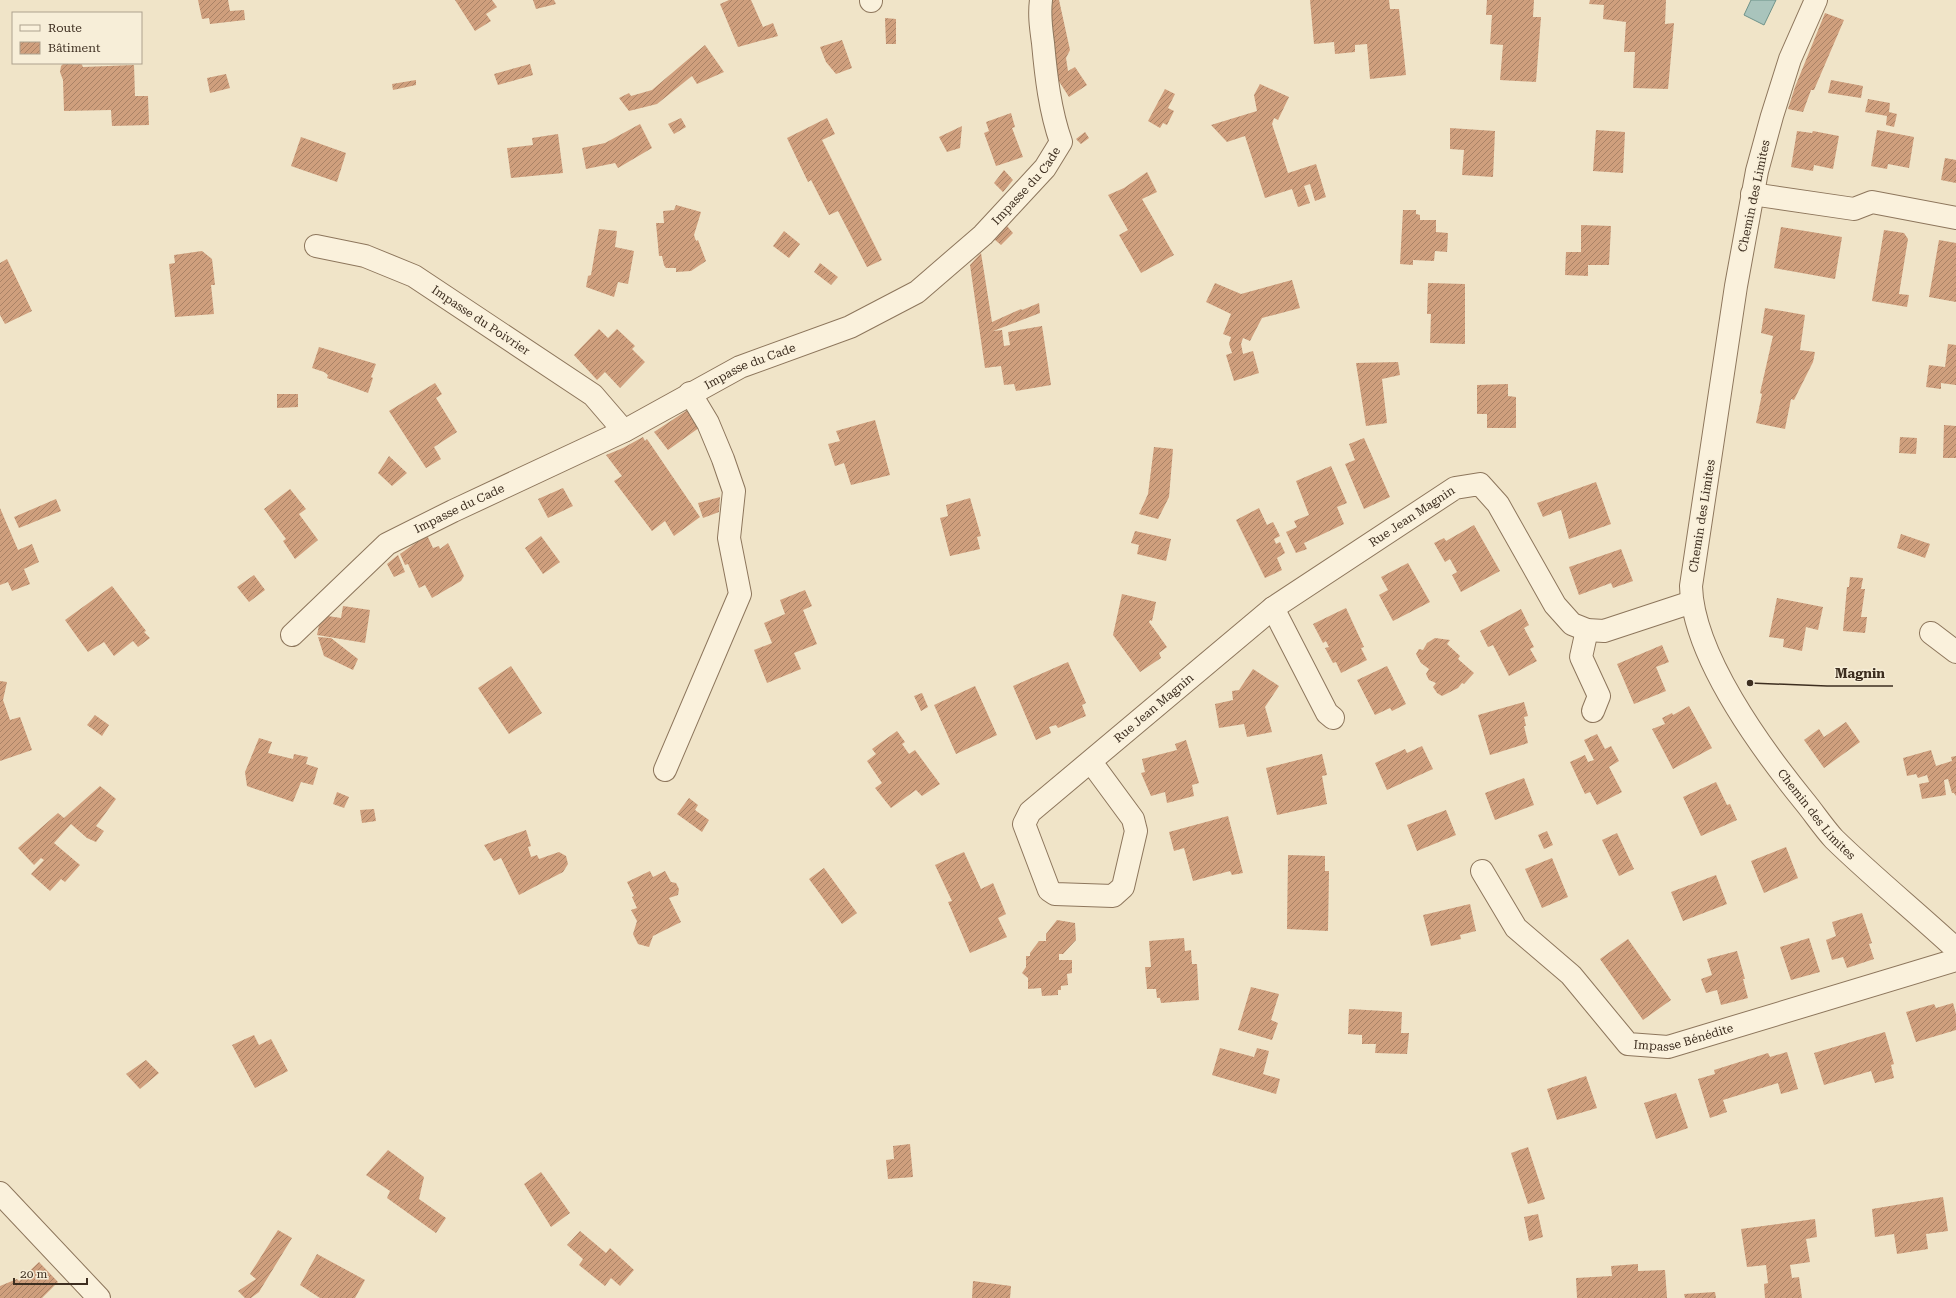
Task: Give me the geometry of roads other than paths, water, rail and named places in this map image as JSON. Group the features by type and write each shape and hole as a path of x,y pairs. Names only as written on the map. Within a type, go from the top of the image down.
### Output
{"street":[{"name":"Impasse du Cade","path":"292,635 387,544 624,430 740,367 850,327 917,292 983,235 1045,168 1061,142 1056,128 1046,73 1039,13 1041,0"},
{"name":"Chemin des Limites","path":"1816,0 1788,66 1772,116 1752,194 1736,286 1693,578 1692,602 1695,619 1703,641 1736,706 1785,778 1834,838 1956,948"},
{"path":"1752,194 1854,209 1872,202 1956,218"},
{"name":"Impasse du Poivrier","path":"316,246 365,256 414,276 593,395 624,430"},
{"path":"665,770 740,594 730,538 734,492 723,459 708,423 690,393"},
{"name":"Rue Jean Magnin","path":"1091,762 1133,819 1136,831 1123,887 1113,896 1055,894 1049,890 1024,824 1030,812 1273,608 1455,488 1480,484 1498,504 1555,605 1572,624 1587,630 1604,631 1692,602"},
{"path":"1273,608 1327,713 1334,718"},
{"path":"1587,630 1581,657 1598,696 1592,711"},
{"path":"1931,633 1956,652"},
{"name":"Impasse Bénédite","path":"1482,871 1516,928 1571,974 1628,1044 1668,1047 1956,960"},
{"path":"0,1193 98,1298"}],"water":[{"path":"1751,0 1776,0 1764,25 1744,15"}],"place":[{"name":"Magnin","path":"1750,683"}]}
